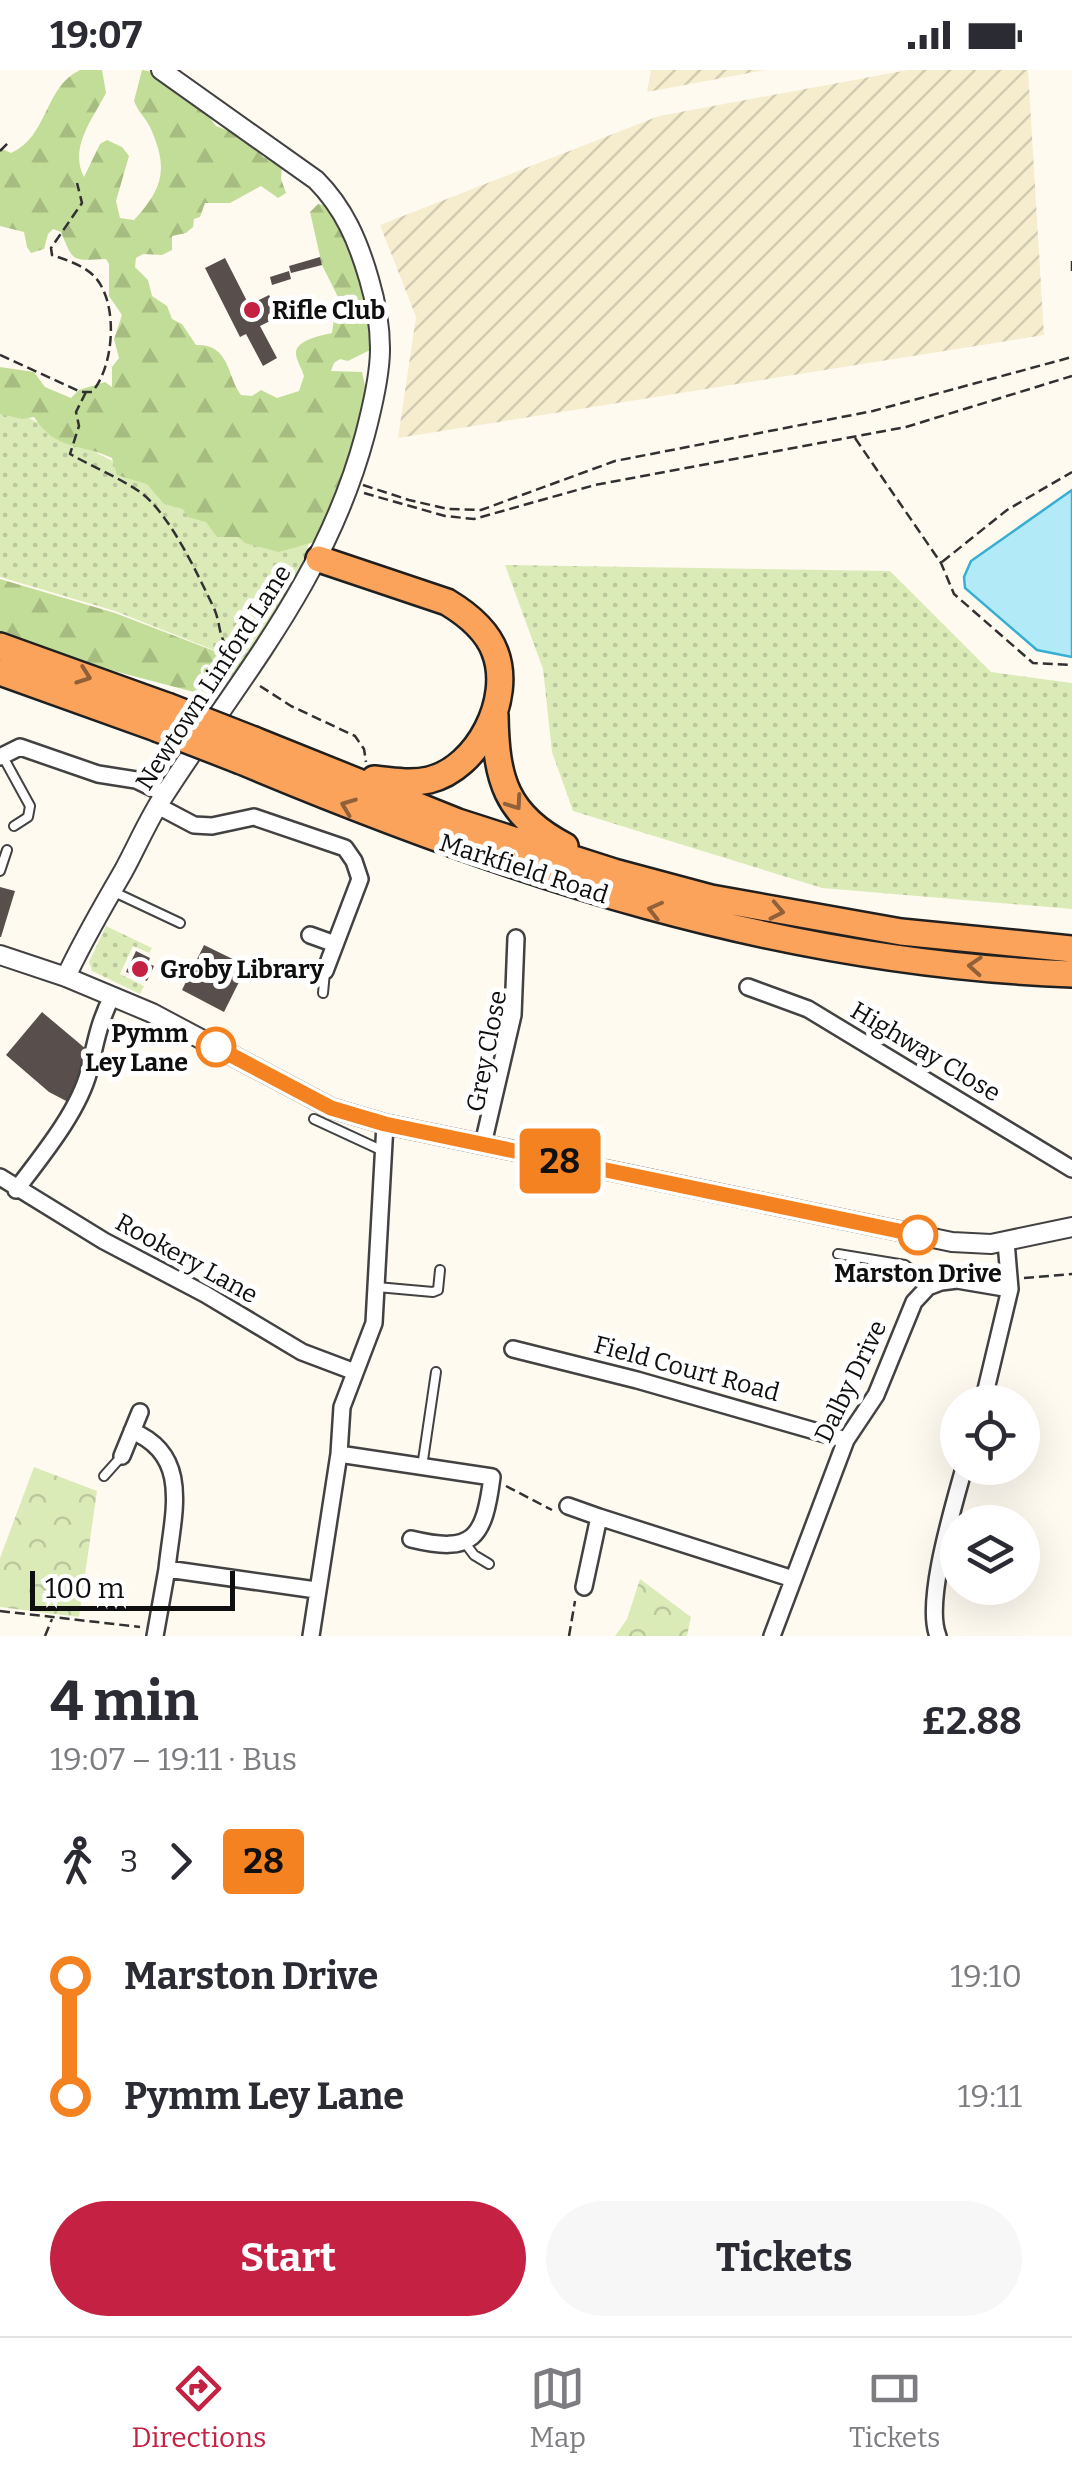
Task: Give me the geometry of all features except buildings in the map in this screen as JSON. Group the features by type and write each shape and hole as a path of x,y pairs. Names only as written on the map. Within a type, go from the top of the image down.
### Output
{"highway":[{"path":"319,558 427,592 462,611 484,633 496,654 500,692 495,710 466,758 432,780 400,782 338,774"},
{"name":"Markfield Road","path":"0,646 248,751 462,850 646,907 734,929 895,958 1072,974"},
{"name":"Markfield Road","path":"0,672 162,717"},
{"path":"495,710 498,770 517,808 534,828 614,872"},
{"name":"Markfield Road","path":"248,751 338,774 458,822 614,872 711,898 901,932 1072,948"}],"street":[{"name":"Newtown Linford Lane","path":"66,977 161,800 293,606 319,558 351,484 374,402 382,338 361,250 343,212 316,180 161,70"},
{"path":"1,756 20,747 98,774 136,780 194,825 212,826 254,817 344,848 354,860 360,879 325,971"},
{"path":"310,934 335,944"},
{"path":"488,1145 514,1015 516,938"},
{"path":"0,955 66,977 152,1014 331,1108 385,1124 952,1242 1006,1242 1072,1227"},
{"name":"Grey Close","path":"488,1145 523,1015 526,964"},
{"name":"Highway Close","path":"748,987 808,1010 1072,1169"},
{"path":"16,1190 61,1128 82,1089 90,1051 112,997"},
{"path":"311,1636 342,1406 374,1323 385,1124"},
{"name":"Rookery Lane","path":"0,1177 104,1241 205,1294 302,1352 354,1372"},
{"path":"987,1385 1010,1284 1006,1242"},
{"path":"923,1281 1010,1284"},
{"name":"Dalby Drive","path":"772,1636 846,1440 876,1395 923,1281"},
{"name":"Field Court Road","path":"513,1349 846,1440"},
{"path":"122,1456 140,1412"},
{"path":"132,1431 152,1439 171,1466 174,1482 167,1569 156,1632"},
{"path":"338,1454 492,1478 480,1528 465,1543 444,1547 410,1539"},
{"path":"938,1636 934,1610 959,1485"},
{"path":"568,1506 793,1579"},
{"path":"584,1587 599,1517"},
{"path":"167,1569 316,1590"}],"lane":[{"path":"1,756 30,806 28,817 14,826"},
{"path":"0,872 7,850"},
{"path":"112,891 180,923"},
{"path":"323,993 325,971"},
{"path":"314,1119 381,1150"},
{"path":"838,1254 906,1265 923,1281"},
{"path":"377,1287 433,1292 438,1290 440,1270"},
{"path":"422,1468 436,1372"},
{"path":"104,1476 122,1456"},
{"path":"465,1543 474,1556 490,1564"}],"path":[{"path":"0,151 10,141"},
{"path":"0,355 68,388 86,392 92,392 106,371 108,303 94,276 52,254 51,248 82,203 77,183"},
{"path":"1072,262 1072,273"},
{"path":"351,484 448,509 481,510 616,461 872,411 1072,356"},
{"path":"351,484 399,505 474,518 595,486 906,427 1072,376"},
{"path":"86,392 76,412 79,426 70,454 148,499 204,587 216,612 219,636 229,650 291,706 355,736 364,748 367,765"},
{"path":"854,437 941,563 954,594 1034,663 1072,665"},
{"path":"941,563 1007,510 1072,472"},
{"path":"1010,1284 1072,1274"},
{"path":"492,1478 554,1511 568,1506"},
{"path":"569,1636 572,1607 584,1587"},
{"path":"0,1611 156,1632"},
{"path":"45,1636 53,1616"}],"shaded area":[{"path":"651,70 766,70 647,92"},
{"path":"908,70 1028,70 1044,335 398,438 416,317 380,225 659,116"}],"green space":[{"path":"80,70 102,70 106,93 84,134 80,166 84,177 100,144 107,140 122,147 129,156 116,201 120,218 134,220 151,198 160,177 156,142 134,101 142,70 153,72 179,96 199,103 216,126 245,137 263,157 282,165 286,193 278,198 261,186 230,203 205,203 193,227 172,236 172,250 136,258 135,267 148,280 152,296 167,306 172,319 182,324 196,345 215,349 221,355 241,395 252,396 261,390 277,398 299,391 304,376 297,348 332,333 335,311 341,303 322,265 310,212 318,204 334,207 360,276 374,348 348,361 340,359 331,371 362,372 369,403 362,475 348,477 335,497 321,540 279,552 245,543 238,537 217,537 206,522 164,504 147,484 117,475 112,458 60,441 34,417 22,419 0,414 0,367 34,372 45,387 71,398 79,390 105,382 112,387 112,367 119,358 114,339 122,315 109,296 106,259 76,258 61,232 53,229 44,249 31,253 24,232 0,226 0,148 11,153 23,146 59,88"},
{"path":"0,403 184,498 311,537 299,573 244,662 115,611 0,577"},
{"path":"505,565 890,571 991,672 1072,683 1072,909 822,888 573,811 552,752 543,669"},
{"path":"0,579 115,613 243,662 213,697 114,671 0,632"},
{"path":"106,926 152,948 149,953 133,946 120,974 144,986 140,994 92,971 89,962"},
{"path":"34,1467 97,1491 79,1617 0,1607 0,1558"},
{"path":"640,1579 691,1617 687,1636 615,1636 627,1619"}],"water":[{"path":"1072,490 1072,657 1037,650 965,588 964,577 971,561"}],"bus line":[{"name":"28","path":"216,1047 331,1108 385,1124 918,1235"}],"place":[{"name":"Rifle Club","path":"252,310"},
{"name":"Groby Library","path":"140,969"},
{"name":"Pymm Ley Lane","path":"216,1047"},
{"name":"Marston Drive","path":"918,1235"}]}
